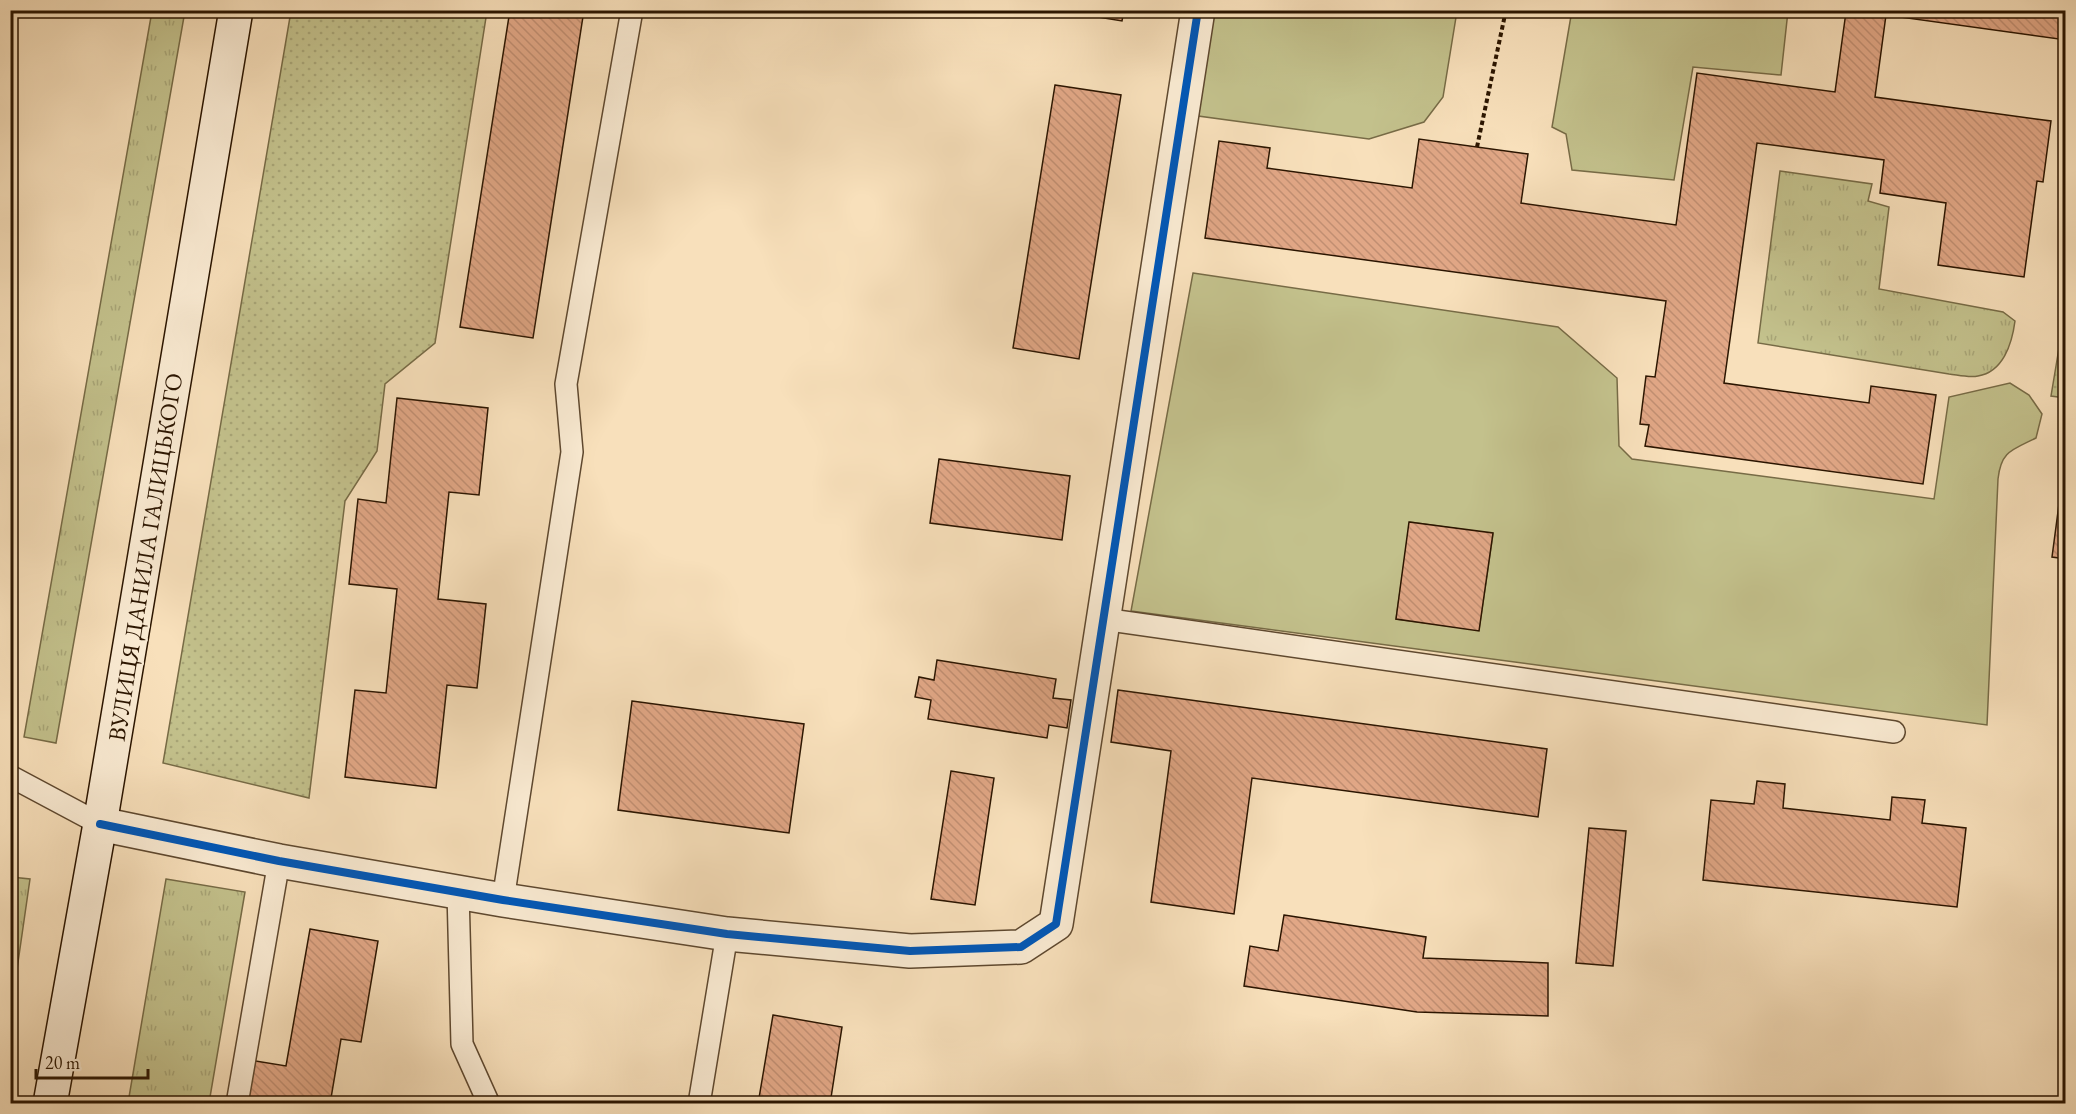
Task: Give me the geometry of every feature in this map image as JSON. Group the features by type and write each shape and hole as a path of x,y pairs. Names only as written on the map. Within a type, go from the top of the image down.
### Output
{"street":[{"name":"ВУЛИЦЯ ДАНИЛА ГАЛИЦЬКОГО","path":"50,1104 100,824 236,10"},
{"path":"100,824 279,861 503,900 728,934 910,951 1021,947 1056,924 1198,10"}],"lane":[{"path":"503,900 572,452 566,384 633,10"},
{"path":"1103,619 1894,732"},
{"path":"10,776 100,824"},
{"path":"237,1104 279,861"},
{"path":"458,892 462,1044 489,1104"},
{"path":"699,1104 728,934"}],"path":[{"path":"1476,147 1506,10"}],"green space":[{"path":"1572,10 1788,11 1781,75 1693,67 1674,180 1572,170 1566,134 1552,127"},
{"path":"152,11 185,11 56,743 24,737"},
{"path":"291,11 487,11 435,343 385,384 377,451 345,501 309,798 163,763"},
{"path":"1209,11 1457,11 1443,97 1424,122 1369,139 1191,115"},
{"path":"1780,171 1872,184 1868,201 1889,207 1879,289 2003,312 2015,321 2009,347 2000,363 1987,373 1967,377 1758,343"},
{"path":"1193,273 1558,327 1617,378 1619,446 1632,459 1934,499 1949,397 2010,383 2029,395 2042,414 2036,438 2009,452 2002,462 1998,479 1987,725 1131,611","holes":["1410,522 1493,534 1479,630 1396,619"]},
{"path":"2065,312 2065,398 2051,396"},
{"path":"10,877 30,879 11,1011"},
{"path":"166,879 245,892 209,1103 128,1103"}],"building":[{"path":"510,10 584,10 533,338 460,327"},
{"path":"1055,10 1124,10 1122,21"},
{"path":"1857,10 2066,10 2066,40 1886,15 1875,97 2051,121 2043,182 2037,181 2024,277 1938,265 1946,203 1880,193 1884,160 1757,143 1724,383 1869,403 1871,386 1936,395 1923,484 1645,446 1649,425 1640,424 1646,376 1655,377 1666,301 1205,238 1219,141 1270,148 1267,168 1412,188 1419,139 1528,154 1521,203 1676,225 1697,73 1835,92 1846,12 1856,13"},
{"path":"1055,85 1121,95 1079,359 1013,348"},
{"path":"397,398 488,408 479,495 449,492 438,599 486,604 477,688 447,685 436,788 345,777 355,690 386,693 397,589 349,584 358,499 386,503"},
{"path":"2066,451 2066,559 2052,557"},
{"path":"939,459 1070,476 1062,540 930,523"},
{"path":"1409,522 1493,533 1479,631 1396,619"},
{"path":"937,660 1056,679 1053,698 1071,700 1067,728 1049,725 1047,738 928,719 931,700 915,697 919,677 934,680"},
{"path":"1118,690 1547,749 1538,817 1252,778 1234,914 1151,902 1171,751 1111,742"},
{"path":"632,701 804,724 789,833 618,810"},
{"path":"951,771 994,778 975,905 931,899"},
{"path":"1757,781 1785,784 1783,808 1890,820 1892,797 1925,800 1922,823 1966,828 1957,907 1703,880 1711,800 1754,804"},
{"path":"1589,828 1626,831 1613,966 1576,963"},
{"path":"1284,915 1426,937 1423,958 1548,963 1548,1016 1417,1012 1244,986 1250,946 1278,951"},
{"path":"310,929 378,941 361,1042 341,1039 330,1104 242,1104 250,1060 286,1066"},
{"path":"773,1015 842,1027 830,1104 758,1104"}],"cycle path":[{"path":"100,824 279,861 503,900 727,934 910,951 1021,947 1056,924 1198,10"}]}
